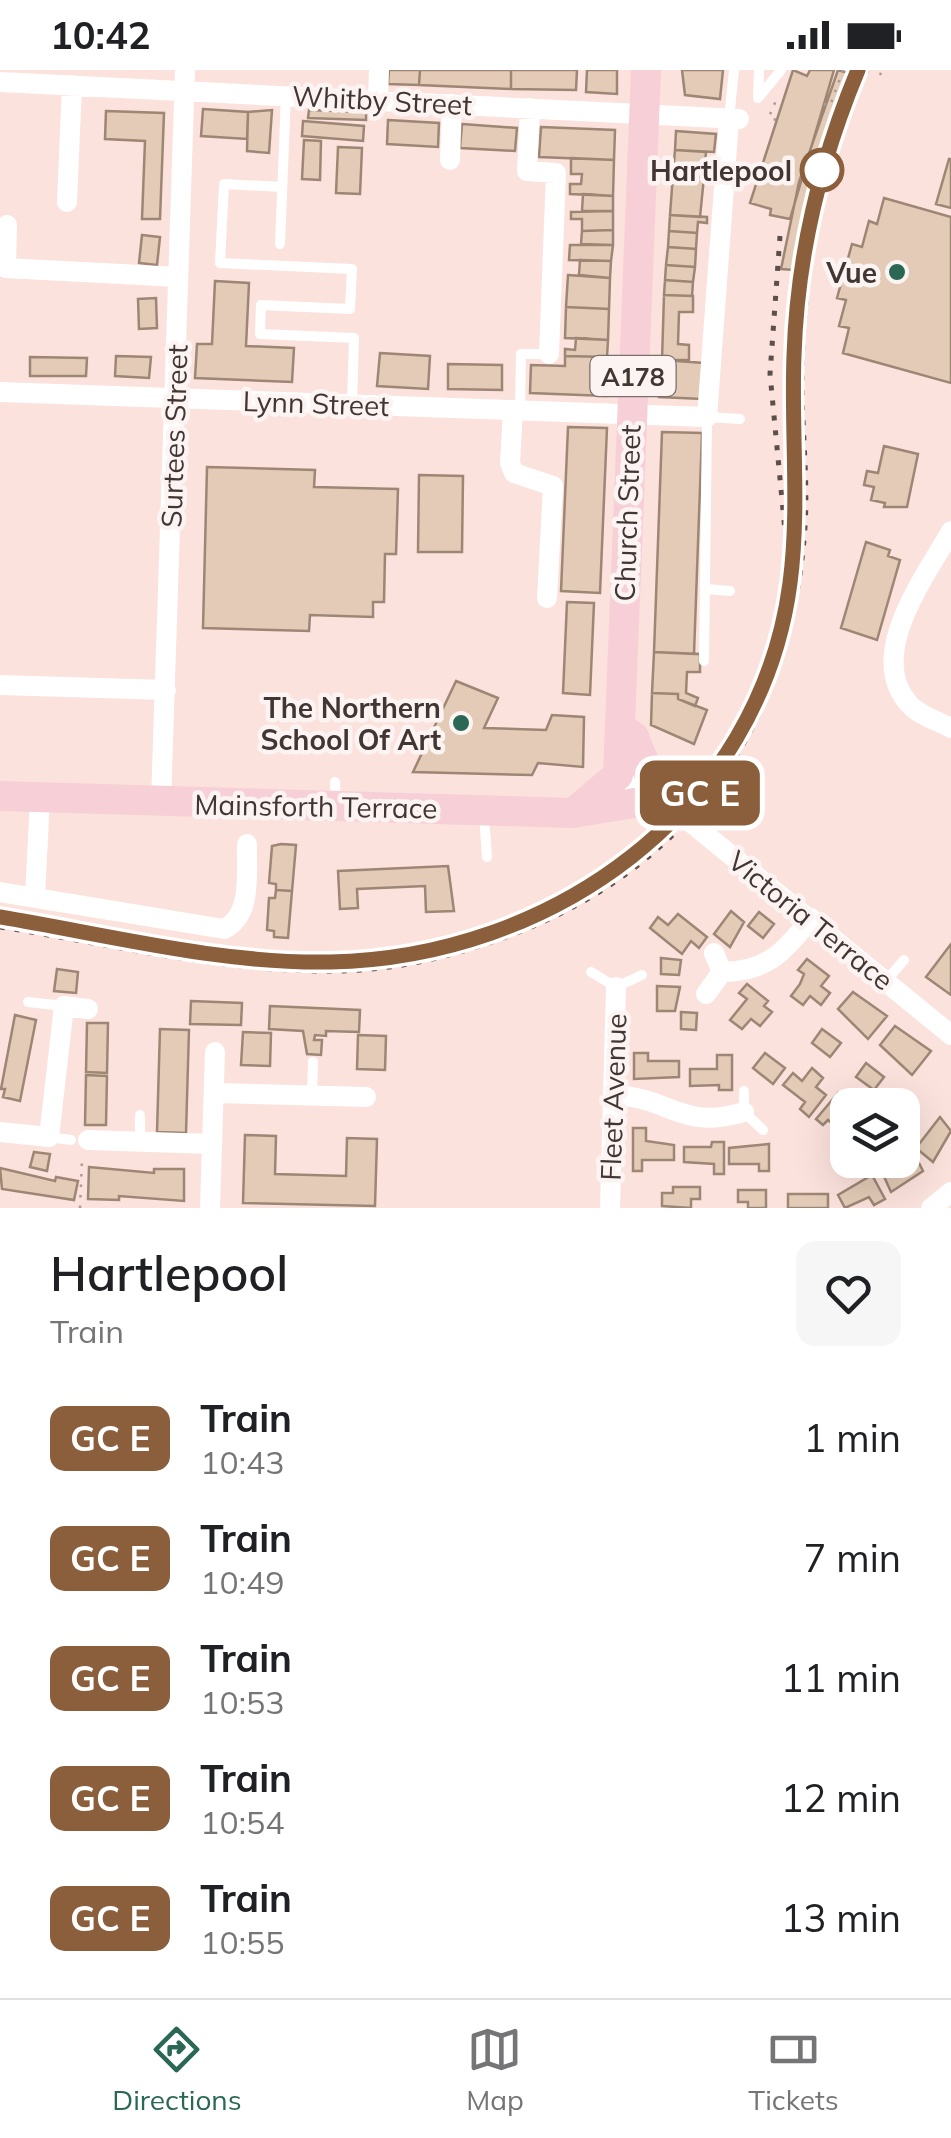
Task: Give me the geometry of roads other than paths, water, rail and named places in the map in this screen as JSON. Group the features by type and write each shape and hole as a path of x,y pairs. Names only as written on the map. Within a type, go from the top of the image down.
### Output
{"main road":[{"name":"Church Street","path":"618,776 646,70"},
{"path":"620,727 634,737 660,799"},
{"path":"573,813 618,776"},
{"name":"Mainsforth Terrace","path":"0,796 161,802 335,795 573,813 660,799"}],"street":[{"path":"378,101 379,70"},
{"name":"Whitby Street","path":"0,82 72,85 109,79 185,81 286,95 735,120"},
{"name":"Surtees Street","path":"161,802 185,81"},
{"path":"67,202 72,85"},
{"path":"450,160 452,104"},
{"path":"530,108 527,172 556,173 550,354"},
{"path":"708,417 735,120"},
{"path":"7,225 6,268 178,277"},
{"name":"Lynn Street","path":"0,392 708,417"},
{"path":"516,410 510,462 514,472 542,478 553,486 547,598"},
{"path":"951,531 898,630 892,663 906,702 951,728"},
{"path":"0,684 166,690"},
{"name":"Victoria Terrace","path":"618,776 660,799 812,918 951,1035"},
{"path":"35,898 40,797"},
{"path":"0,892 224,929 236,923 244,908 247,844"},
{"path":"706,994 718,963 757,970 774,960 812,918"},
{"name":"Fleet Avenue","path":"610,1208 608,1085 616,987"},
{"path":"0,1132 49,1138 64,1006 88,1009"},
{"path":"210,1208 215,1052"},
{"path":"608,1085 658,1101 696,1120 744,1101"},
{"path":"214,1093 366,1097"},
{"path":"80,1144 212,1144"},
{"path":"931,1208 951,1192"}],"lane":[{"path":"734,70 735,120"},
{"path":"759,70 758,98 781,70"},
{"path":"280,244 286,95"},
{"path":"282,187 224,184 220,263 352,269 350,308 261,304 260,334 354,338 352,404"},
{"path":"516,410 521,354 550,354"},
{"path":"704,661 708,417 740,420"},
{"path":"706,589 730,591"},
{"path":"484,809 487,857"},
{"path":"886,981 904,960"},
{"path":"590,972 616,987 642,975"},
{"path":"28,1002 64,1006"},
{"path":"312,1096 313,1062"},
{"path":"744,1101 763,1130"},
{"path":"140,1115 140,1142"},
{"path":"49,1138 80,1144"}],"railway":[{"path":"0,927 250,967 333,971 404,965 497,940 582,902 637,865 685,823 724,774 756,720 780,660 796,596 805,527 802,382 811,262 838,145 867,70"},
{"path":"780,236 770,374 789,573"}],"train":[{"path":"0,917 273,960 336,962 402,956 484,936 578,894 645,849 681,815 716,772 747,721 775,654 786,610 796,529 794,359 798,294 818,183 858,70"}],"place":[{"name":"Hartlepool","path":"822,170"},
{"name":"Vue","path":"897,272"},
{"name":"The Northern School Of Art","path":"461,723"}]}
